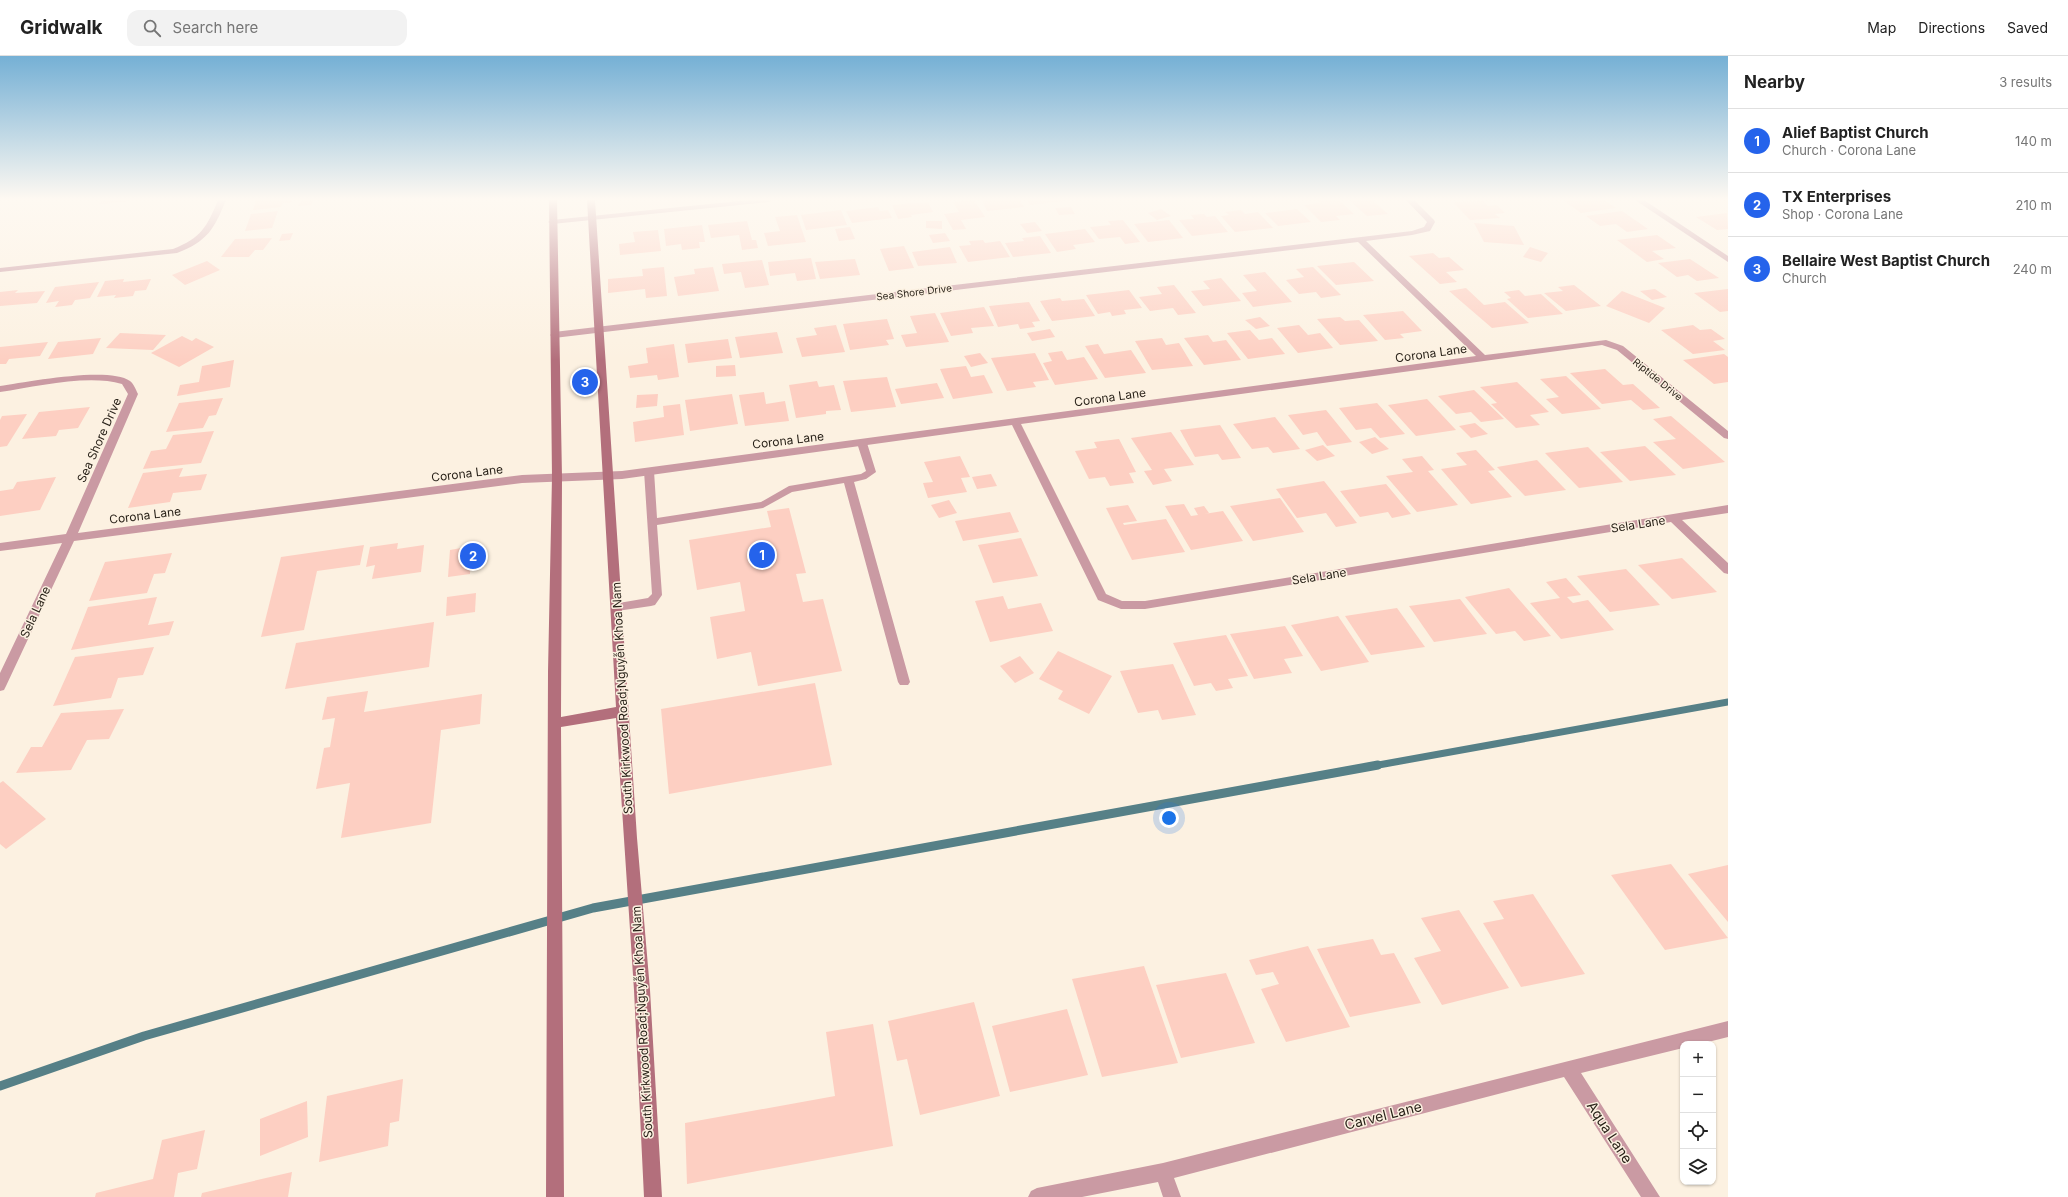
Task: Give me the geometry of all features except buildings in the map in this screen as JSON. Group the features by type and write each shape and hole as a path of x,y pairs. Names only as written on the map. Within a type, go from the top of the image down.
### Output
{"main road":[{"path":"553,253 557,477 555,723 555,1197"},
{"name":"South Kirkwood Road;Nguyễn Khoa Nam","path":"595,253 630,838 642,990 653,1197"},
{"path":"555,723 623,711"}],"street":[{"path":"0,270 164,253"},
{"name":"Sea Shore Drive","path":"554,335 1240,253"},
{"path":"1375,253 1484,359"},
{"path":"1718,253 1728,260"},
{"name":"Riptide Drive","path":"1579,346 1603,342 1620,348 1728,436"},
{"name":"Corona Lane","path":"0,547 501,481 557,477 609,476 649,471 1016,423 1579,346"},
{"name":"Sea Shore Drive","path":"0,389 94,378 114,378 125,382 130,387 133,394 70,538"},
{"name":"Sela Lane","path":"1016,423 1102,597 1121,605 1144,605 1728,509"},
{"path":"1673,518 1728,570"},
{"name":"Sela Lane","path":"0,686 70,538"},
{"name":"Carvel Lane","path":"1037,1197 1163,1172 1568,1068 1728,1029"},
{"name":"Aqua Lane","path":"1568,1068 1651,1197"},
{"path":"1163,1172 1172,1197"}],"lane":[{"path":"653,522 763,505 788,489 863,477 871,472 862,443"},
{"path":"617,607 650,602 657,595 649,471"},
{"path":"848,480 904,682"}],"waterway":[{"path":"1373,766 1728,702"},
{"path":"0,1086 144,1036 593,908 1378,765"}],"place":[{"name":"Bellaire West Baptist Church","path":"585,382"},
{"name":"Alief Baptist Church","path":"762,555"},
{"name":"TX Enterprises","path":"473,556"}]}
